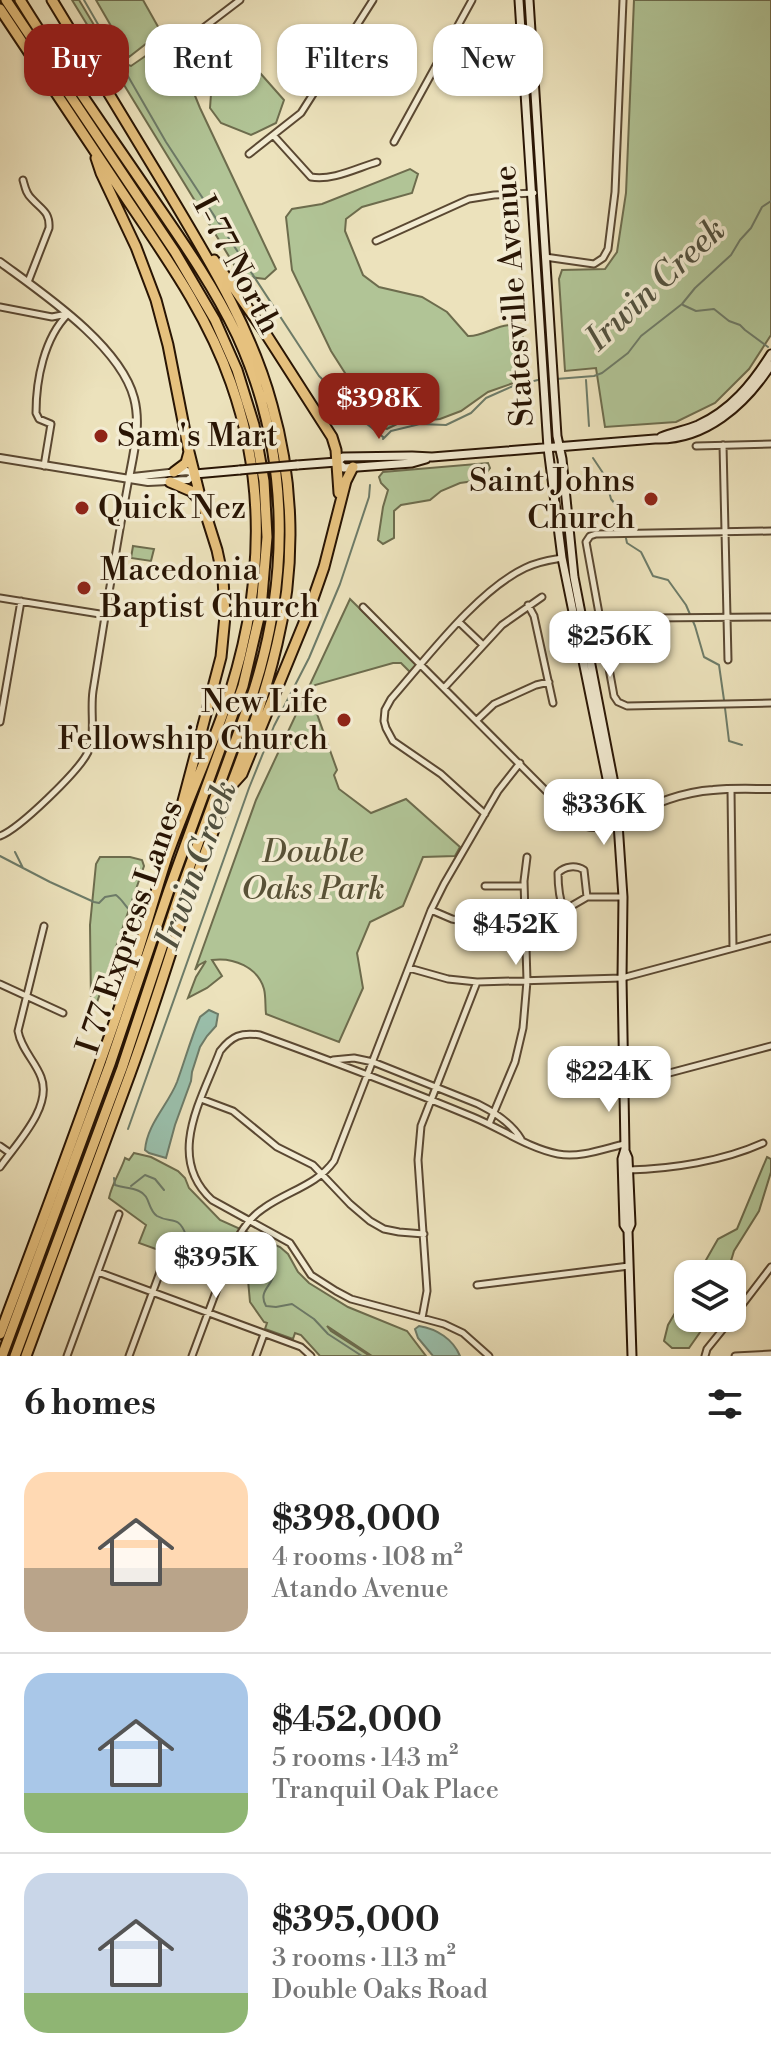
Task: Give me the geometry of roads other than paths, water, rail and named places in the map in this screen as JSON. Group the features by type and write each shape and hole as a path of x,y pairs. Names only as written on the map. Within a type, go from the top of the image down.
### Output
{"highway":[{"name":"I 77 Express Lanes","path":"2,1356 110,1064 243,686 261,609 267,537 257,439 242,383 221,332 185,269 6,0"},
{"name":"I 77 Express Lanes","path":"15,1356 122,1068 180,893 254,690 274,611 280,537 277,480 267,422 249,365 232,327 192,256 20,0"},
{"name":"I-77 North","path":"26,1356 131,1071 194,883 264,693 281,628 289,567 288,493 276,420 258,362 235,310 190,229 52,0"},
{"path":"0,9 172,266 206,324 237,400 247,441 257,523 256,565 246,636 221,719 168,855"},
{"path":"0,1334 139,949 168,855 223,646 223,578 189,452 156,300 93,148"},
{"path":"190,229 237,292 333,440 340,499"},
{"path":"189,452 186,463 172,477 202,502"},
{"path":"228,790 242,774 301,629 324,567 340,499 353,467"}],"main road":[{"name":"Statesville Avenue","path":"519,0 548,448 562,558 617,822"},
{"name":"Statesville Avenue","path":"529,0 559,447 583,624 616,794 623,897 622,1159 624,1225 628,1231"},
{"path":"655,439 694,426 726,408 749,386 771,354"},
{"path":"195,474 337,462 343,457 432,457 677,438 719,420 749,395 771,365"},
{"path":"337,462 344,468 412,463 432,457"},
{"name":"Statesville Avenue","path":"624,1146 631,1224 628,1231 632,1356"}],"street":[{"path":"208,24 240,0"},
{"path":"358,24 373,0"},
{"path":"394,142 472,0"},
{"path":"545,257 594,264 605,256 609,246 615,192 623,0"},
{"path":"249,154 301,113 312,96"},
{"path":"273,135 311,177 318,179 377,162"},
{"path":"23,180 27,194 44,209 50,222 28,282"},
{"path":"376,241 469,199 541,193"},
{"path":"0,262 68,314 110,357 128,384 137,416 133,457 92,698 93,731 86,756 45,800 2,836 0,844"},
{"path":"0,307 52,317 68,314"},
{"path":"44,466 51,424 39,419 36,413 41,372 58,324 68,314"},
{"path":"696,446 771,444"},
{"path":"723,445 728,660"},
{"path":"133,457 137,468 147,474"},
{"path":"0,458 148,482 172,477"},
{"path":"129,478 147,474 188,480 195,474"},
{"path":"771,531 596,534 586,542 614,696 618,702 627,706 771,703"},
{"path":"485,814 441,774 393,741 384,717 387,705 480,601 515,574 545,560 562,558"},
{"path":"444,688 502,625 542,597"},
{"path":"0,598 106,615"},
{"path":"0,722 21,601"},
{"path":"528,605 534,616 553,703"},
{"path":"363,607 578,823 586,827 617,822 681,797 713,790 771,789"},
{"path":"583,624 650,618 771,617"},
{"path":"459,622 483,645"},
{"path":"477,720 494,704 549,682"},
{"path":"192,1356 237,1238 265,1207 324,1175 334,1161 431,910 502,785 520,763"},
{"path":"731,790 733,948"},
{"path":"489,1124 515,1062 524,1015 527,981 524,886 527,857"},
{"path":"564,911 559,899 558,873 561,870 575,867 584,870 587,897"},
{"path":"485,886 524,886"},
{"path":"431,910 468,922 549,919 587,897 623,897"},
{"path":"0,1167 39,1111 44,1097 42,1078 20,1041 18,1031 44,926"},
{"path":"409,968 448,979 477,982 622,978 771,938"},
{"path":"422,1318 427,1291 419,1143 421,1126 477,982"},
{"path":"0,984 63,1013"},
{"path":"489,1356 463,1333 444,1324 351,1299 336,1291 311,1275 290,1243 212,1200 192,1172 189,1135 220,1051 228,1041 248,1033 260,1035 489,1124 535,1149 561,1155 624,1146"},
{"path":"624,1085 771,1046"},
{"path":"330,1060 354,1058 373,1062 480,1105 515,1130 522,1140"},
{"path":"201,1099 233,1111 277,1147 305,1159 370,1221 388,1230 424,1234"},
{"path":"628,1170 686,1165 763,1143"},
{"path":"0,1146 10,1153"},
{"path":"67,1356 119,1214"},
{"path":"129,1356 170,1245"},
{"path":"477,1285 629,1266"},
{"path":"746,1300 771,1268"},
{"path":"98,1272 301,1347 311,1356"},
{"path":"705,1356 721,1332"},
{"path":"256,1356 264,1334"},
{"path":"735,1356 771,1354"}],"waterway":[{"path":"84,0 166,142 319,376 347,407 383,437"},
{"name":"Irwin Creek","path":"556,379 594,376 628,353 641,336 682,304 731,255 762,207 771,201"},
{"path":"683,305 696,311 714,309 768,347"},
{"name":"Irwin Creek","path":"383,439 391,431 420,424 446,425 471,413 486,398 513,386 542,379"},
{"path":"586,380 589,426"},
{"path":"593,458 605,476 611,499 620,510 627,543 641,552 653,576 668,580 686,605 704,657 719,665 724,700"},
{"name":"Irwin Creek","path":"128,1129 249,788 274,726 309,658 340,584 369,497 370,485"},
{"path":"725,708 729,741 742,745"},
{"path":"15,852 23,868"},
{"path":"0,856 94,902 99,903 105,897 116,895 135,915"},
{"path":"131,1186 145,1175 155,1179 164,1190"},
{"path":"114,1178 115,1185 143,1193 157,1216 177,1222 186,1235 202,1240 218,1234 227,1237"},
{"path":"242,1245 257,1253 275,1270 263,1296 266,1306 292,1304 314,1319 328,1334 362,1356"}],"place":[{"name":"Sam's Mart","path":"101,436"},
{"name":"Saint Johns Church","path":"651,499"},
{"name":"Quick Nez","path":"82,508"},
{"name":"Macedonia Baptist Church","path":"84,588"},
{"name":"New Life Fellowship Church","path":"344,720"}],"park label":[{"name":"Double Oaks Park","path":"313,870"}]}
